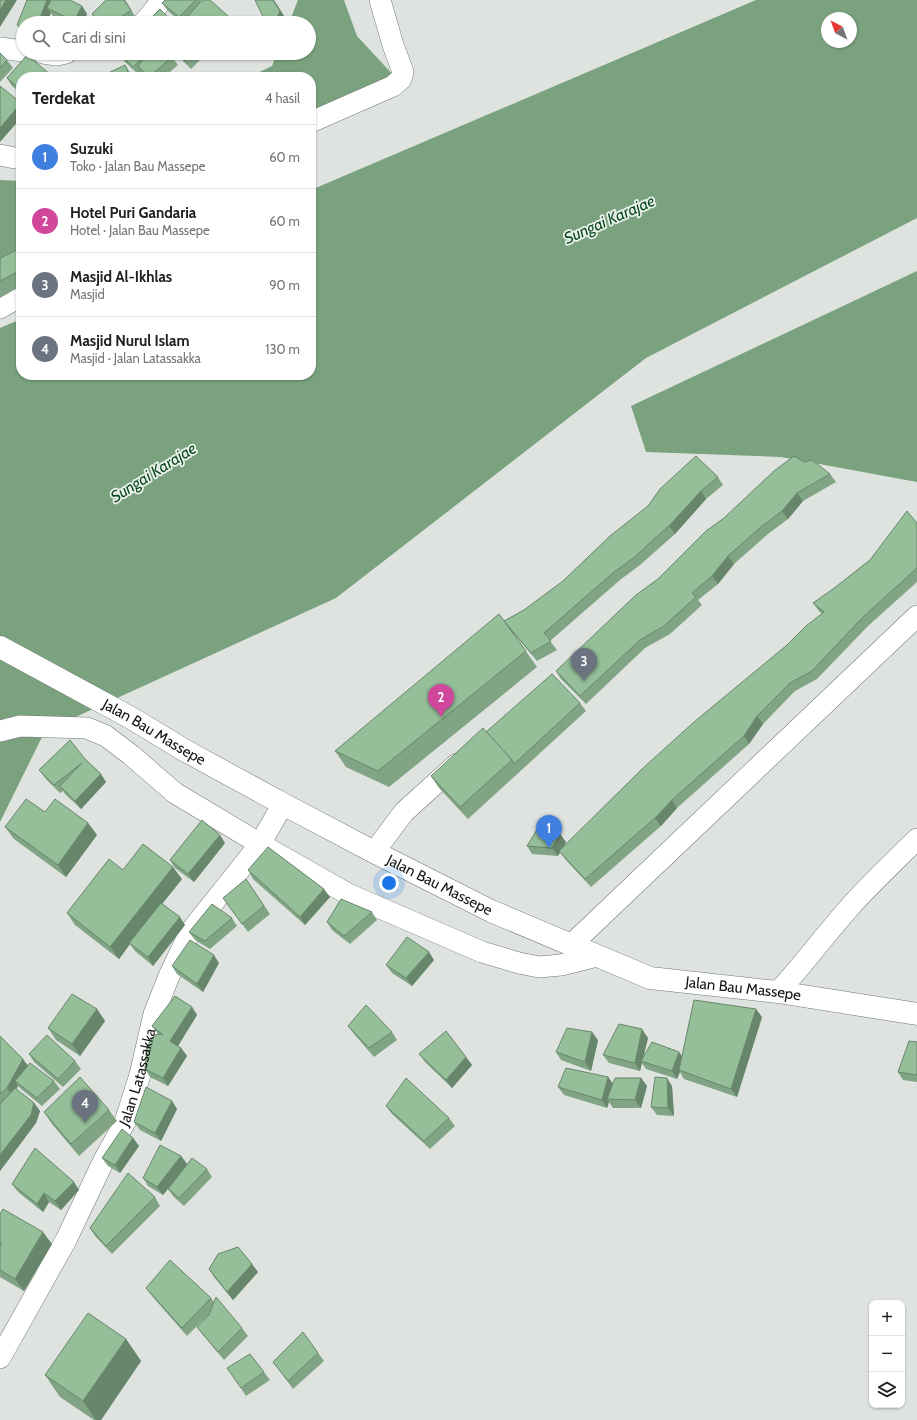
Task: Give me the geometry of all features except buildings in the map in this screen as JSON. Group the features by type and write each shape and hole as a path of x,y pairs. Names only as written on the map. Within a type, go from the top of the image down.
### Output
{"highway":[{"name":"Jalan Bau Massepe","path":"0,647 133,719 184,750 374,852 491,911 650,978 778,992 917,1014"}],"street":[{"path":"149,16 162,0"},
{"path":"316,120 393,86 401,79 403,72 402,65 393,45 380,0"},
{"path":"0,48 16,50"},
{"path":"0,155 16,158"},
{"path":"0,308 16,299"},
{"path":"571,945 917,616"},
{"path":"0,730 20,726 87,728 106,736 131,755 175,793 260,844 348,894 482,952 519,964 538,967 561,965 597,956"},
{"path":"374,852 400,817 469,753"},
{"name":"Jalan Latassakka","path":"0,1358 66,1240 104,1160 125,1122 140,1075 154,1014 169,976 190,932 260,844 283,804"},
{"path":"778,992 802,967 814,949 849,907 917,839"}],"water":[{"path":"298,0 344,0 357,36 396,78 316,116 316,72 259,72 272,66 274,60 316,60 316,16 292,16"},
{"name":"Sungai Karajae","path":"756,0 917,0 917,218 646,358 336,598 45,731 0,822 0,328 16,321 16,380 316,380 316,188"},
{"path":"0,180 16,181 16,266 0,273"},
{"path":"917,271 917,482 781,457 646,452 631,406"}],"place":[{"name":"Masjid Al-Ikhlas","path":"584,681"},
{"name":"Hotel Puri Gandaria","path":"441,717"},
{"name":"Suzuki","path":"549,848"},
{"name":"Masjid Nurul Islam","path":"85,1123"}]}
